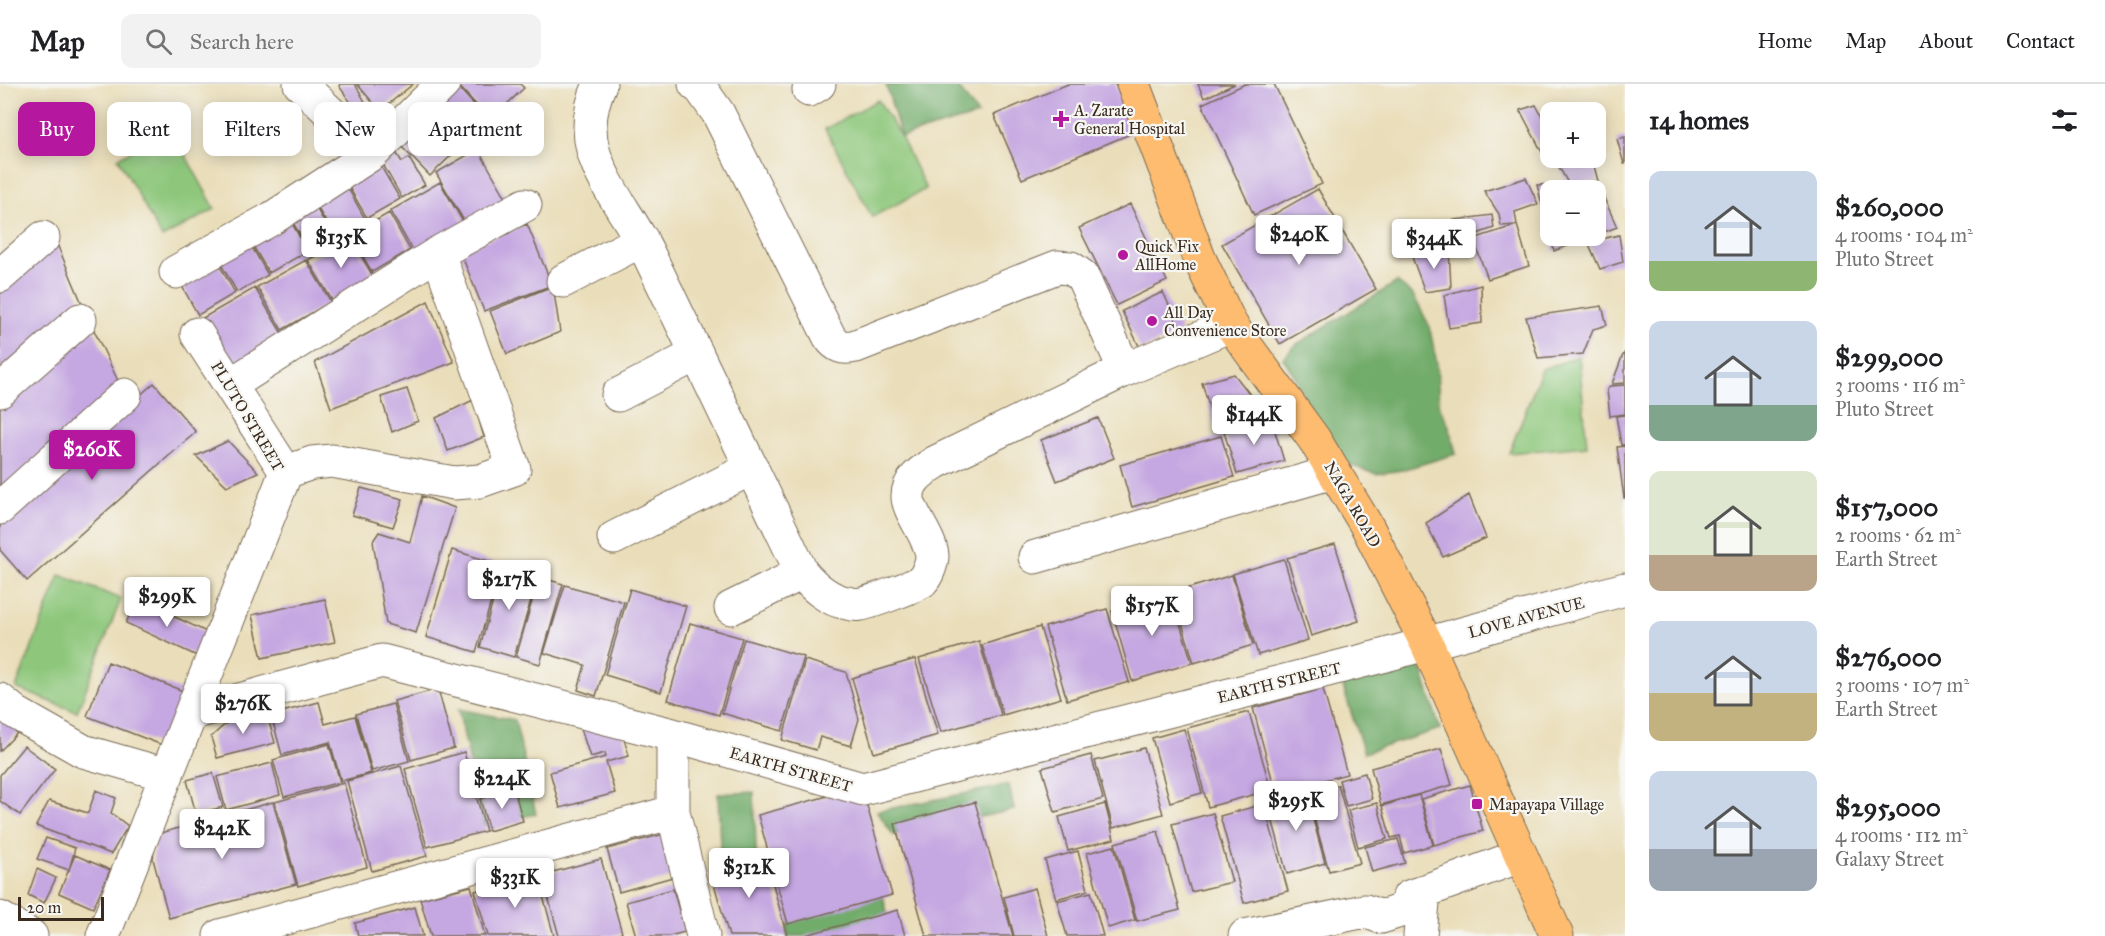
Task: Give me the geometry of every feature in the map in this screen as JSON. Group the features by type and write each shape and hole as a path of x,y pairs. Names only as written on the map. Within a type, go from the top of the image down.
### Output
{"main road":[{"name":"NAGA ROAD","path":"1133,84 1198,258 1231,325 1314,439 1368,528 1426,644 1557,936"}],"street":[{"path":"300,84 319,102"},
{"path":"396,130 443,84"},
{"path":"600,84 590,115 590,136 594,153 604,176 642,240 802,573 815,588 830,598 844,603 862,604 922,581 929,569 932,557 929,545 907,498 910,484 920,473 936,462 1125,370 1231,325"},
{"path":"695,84 718,113 830,336 840,347 856,346 1058,267 1071,268 1082,276 1125,370"},
{"path":"176,273 271,219 368,156"},
{"path":"230,385 438,253 525,205"},
{"path":"0,276 43,238"},
{"path":"563,281 642,240"},
{"path":"286,472 332,461 454,483 480,481 514,469 438,253"},
{"path":"0,391 80,320"},
{"name":"PLUTO STREET","path":"103,936 286,472 197,334"},
{"path":"618,395 697,354"},
{"path":"0,507 125,395"},
{"path":"614,538 752,468"},
{"path":"1035,557 1334,472"},
{"path":"731,608 802,573"},
{"name":"LOVE AVENUE","path":"1426,644 1625,589"},
{"name":"EARTH STREET","path":"192,713 382,661 673,735 863,789 1426,644"},
{"path":"0,699 16,713 83,752 167,775"},
{"path":"673,735 673,812 703,936"},
{"path":"220,936 673,812"},
{"path":"1245,936 1365,911 1381,917 1403,910 1417,894 1520,856"},
{"path":"1417,894 1420,936"},
{"path":"0,918 31,936"}],"green space":[{"path":"886,84 956,84 978,115 901,137"},
{"path":"878,100 901,137 926,189 872,217 825,129"},
{"path":"122,156 186,156 215,209 162,238 118,158"},
{"path":"1397,282 1413,295 1429,325 1437,364 1439,406 1449,426 1456,454 1402,470 1376,474 1341,462 1306,403 1296,378 1283,358 1297,344"},
{"path":"1579,356 1587,446 1509,453 1542,369"},
{"path":"60,575 121,599 77,712 16,688"},
{"path":"1419,661 1440,729 1364,753 1342,684"},
{"path":"458,709 515,720 536,814 484,825"},
{"path":"1009,785 1014,810 893,835 877,811"},
{"path":"754,792 757,872 721,873 718,794"},
{"path":"883,897 893,936 787,936 788,922"}],"building":[{"path":"340,84 355,84 365,102 350,102 339,86"},
{"path":"357,84 413,84 391,102 372,102"},
{"path":"455,84 472,102 436,102"},
{"path":"461,84 520,84 524,88 509,102 474,102 459,86"},
{"name":"A. Zarate General Hospital","path":"1068,84 1115,84 1135,132 1022,179 994,115"},
{"path":"1198,84 1235,84 1204,98"},
{"path":"1245,84 1274,84 1322,184 1254,215 1202,104"},
{"path":"1536,105 1540,112 1540,148 1520,110"},
{"path":"408,134 408,153 398,143"},
{"path":"1625,137 1625,164 1624,164 1617,139"},
{"path":"396,153 402,162 409,158 425,185 402,198 380,159 386,156 396,156"},
{"path":"411,156 451,156 430,176"},
{"path":"466,156 482,156 509,203 467,226 436,173"},
{"path":"379,163 400,199 367,218 346,182"},
{"path":"1560,168 1595,168 1598,180 1566,180"},
{"path":"1526,178 1538,204 1515,212 1517,225 1501,226 1499,214 1484,191"},
{"path":"440,182 466,227 416,256 390,211"},
{"path":"346,185 365,219 334,236 315,203"},
{"path":"1318,189 1376,289 1280,344 1222,244"},
{"path":"1606,202 1617,227 1606,231"},
{"path":"313,203 334,238 310,252 290,217"},
{"name":"Quick Fix AllHome","path":"1130,204 1167,281 1117,305 1079,228"},
{"path":"389,213 410,250 372,272 351,235"},
{"path":"1492,215 1494,228 1466,238 1454,220"},
{"path":"288,217 308,251 269,273 249,239"},
{"path":"527,224 552,285 484,311 460,251"},
{"path":"1517,225 1529,266 1488,279 1473,239"},
{"path":"1619,235 1623,262 1600,269 1590,246 1606,246 1606,238"},
{"path":"246,237 268,275 237,292 215,254"},
{"path":"350,237 374,278 333,302 308,260"},
{"path":"57,244 83,306 0,375 0,294"},
{"path":"1553,246 1567,246 1554,251"},
{"path":"1449,248 1451,288 1425,292 1412,257"},
{"path":"214,256 235,293 198,315 177,277"},
{"path":"306,260 331,302 282,330 257,287"},
{"path":"1481,285 1482,323 1449,328 1444,295"},
{"path":"553,286 560,332 507,354 490,311"},
{"path":"255,288 284,337 230,368 201,319"},
{"name":"All Day Convenience Store","path":"1163,292 1181,331 1141,350 1122,311"},
{"path":"428,301 454,362 331,408 315,362"},
{"path":"1602,306 1607,325 1593,329 1583,354 1538,358 1526,317"},
{"path":"92,326 120,385 0,492 0,408"},
{"path":"1625,352 1625,383 1612,384 1622,357"},
{"path":"1234,374 1266,415 1216,429 1202,383"},
{"path":"154,383 196,432 27,581 0,550 0,518"},
{"path":"1625,385 1625,414 1610,416 1607,390 1610,386"},
{"path":"407,389 418,421 392,432 381,397"},
{"path":"473,400 484,437 448,451 436,418"},
{"path":"1625,415 1625,445 1621,445 1616,416"},
{"path":"1098,418 1114,458 1057,481 1041,440"},
{"path":"1271,418 1284,461 1237,474 1224,432"},
{"path":"1221,436 1234,477 1132,507 1120,465"},
{"path":"228,441 258,472 227,486 196,456"},
{"path":"1625,446 1625,498 1624,498 1617,447"},
{"path":"361,488 403,499 393,527 352,515"},
{"path":"1469,495 1486,538 1443,557 1426,523"},
{"path":"422,496 455,508 416,633 386,624 373,541 379,532 410,542"},
{"path":"1335,544 1359,621 1311,636 1287,558"},
{"path":"452,550 502,565 476,652 426,637"},
{"path":"1284,559 1308,640 1258,655 1233,574"},
{"path":"503,566 538,576 514,657 480,647"},
{"path":"1232,575 1253,645 1194,663 1173,593"},
{"path":"539,577 563,584 540,664 516,657"},
{"path":"565,585 624,602 596,696 578,690 585,665 544,653"},
{"path":"630,589 686,606 661,692 605,675"},
{"path":"1171,594 1192,663 1132,681 1112,611"},
{"path":"137,599 209,633 197,656 126,623"},
{"path":"325,599 335,642 262,658 252,615"},
{"path":"1107,609 1129,682 1067,700 1045,627"},
{"path":"690,623 742,638 719,715 668,700"},
{"path":"1040,627 1061,698 1003,715 982,645"},
{"path":"744,639 804,657 782,731 722,713"},
{"path":"979,641 1001,715 941,732 919,659"},
{"path":"915,659 938,735 874,753 852,678"},
{"path":"805,660 846,672 859,719 851,746 820,737 816,750 782,740"},
{"path":"108,662 183,691 162,745 87,716"},
{"path":"438,689 454,748 411,760 394,701"},
{"path":"1323,689 1347,774 1276,793 1253,708"},
{"path":"319,702 325,724 355,716 371,773 341,781 330,742 282,755 271,715"},
{"path":"393,704 409,761 372,771 356,714"},
{"path":"266,711 275,743 217,758 211,737 229,721"},
{"path":"0,712 21,729 0,751"},
{"path":"1249,712 1271,790 1208,807 1187,728"},
{"path":"578,720 620,725 629,756 606,762 615,793 560,808 550,772 606,757 605,753 590,757"},
{"path":"1184,729 1202,793 1170,802 1152,738"},
{"path":"329,744 340,782 284,797 273,760"},
{"path":"24,746 55,769 20,815 0,801 0,775"},
{"path":"1144,748 1163,814 1113,828 1095,761"},
{"path":"1441,749 1452,785 1381,805 1371,768"},
{"path":"464,752 486,831 427,847 405,769"},
{"path":"1091,755 1103,799 1055,812 1042,768"},
{"path":"272,763 280,795 226,810 217,777"},
{"path":"401,766 427,856 372,871 347,781"},
{"path":"213,773 223,807 196,814 187,780"},
{"path":"1365,773 1372,799 1346,806 1339,780"},
{"path":"344,783 367,867 298,886 275,802"},
{"path":"1338,785 1360,863 1329,871 1307,793"},
{"path":"1470,785 1483,831 1434,845 1421,799"},
{"path":"514,789 523,821 489,831 480,799"},
{"path":"96,790 116,798 111,813 128,826 111,854 36,826 49,801 88,813"},
{"path":"1305,790 1325,863 1287,874 1267,800"},
{"path":"835,794 866,802 892,895 788,924 758,815"},
{"path":"1419,795 1433,845 1404,853 1400,836 1391,838 1382,806"},
{"path":"273,802 296,884 169,918 153,859 155,843 161,833"},
{"path":"975,802 1013,936 926,936 895,824"},
{"path":"1377,803 1387,839 1358,847 1348,810"},
{"path":"1105,804 1114,839 1068,851 1059,817"},
{"path":"1264,804 1288,891 1244,903 1220,816"},
{"path":"1213,813 1232,882 1191,892 1172,824"},
{"path":"1158,831 1180,910 1137,921 1115,843"},
{"path":"668,833 680,875 619,892 607,849"},
{"path":"46,838 75,848 69,870 37,859"},
{"path":"1398,839 1405,863 1372,872 1365,847"},
{"path":"1114,846 1135,920 1108,928 1087,853"},
{"path":"1078,851 1088,890 1056,899 1045,860"},
{"path":"75,855 110,870 93,908 59,893"},
{"path":"765,855 787,936 729,936 710,870"},
{"path":"601,859 622,933 613,936 559,936 542,875"},
{"path":"37,869 56,878 44,903 28,895"},
{"path":"537,874 554,936 488,936 475,891"},
{"path":"471,886 485,936 431,936 420,899"},
{"path":"1035,888 1048,936 1014,936 1004,897"},
{"path":"673,889 685,932 669,936 636,936 626,902"},
{"path":"1091,892 1103,936 1067,936 1057,901"},
{"path":"415,907 423,936 358,936 355,923"},
{"path":"898,910 905,936 805,936 805,935"}],"place":[{"name":"A. Zarate General Hospital","path":"1061,119"},
{"name":"Quick Fix AllHome","path":"1123,255"},
{"name":"All Day Convenience Store","path":"1152,321"},
{"name":"Mapayapa Village","path":"1477,804"}]}
